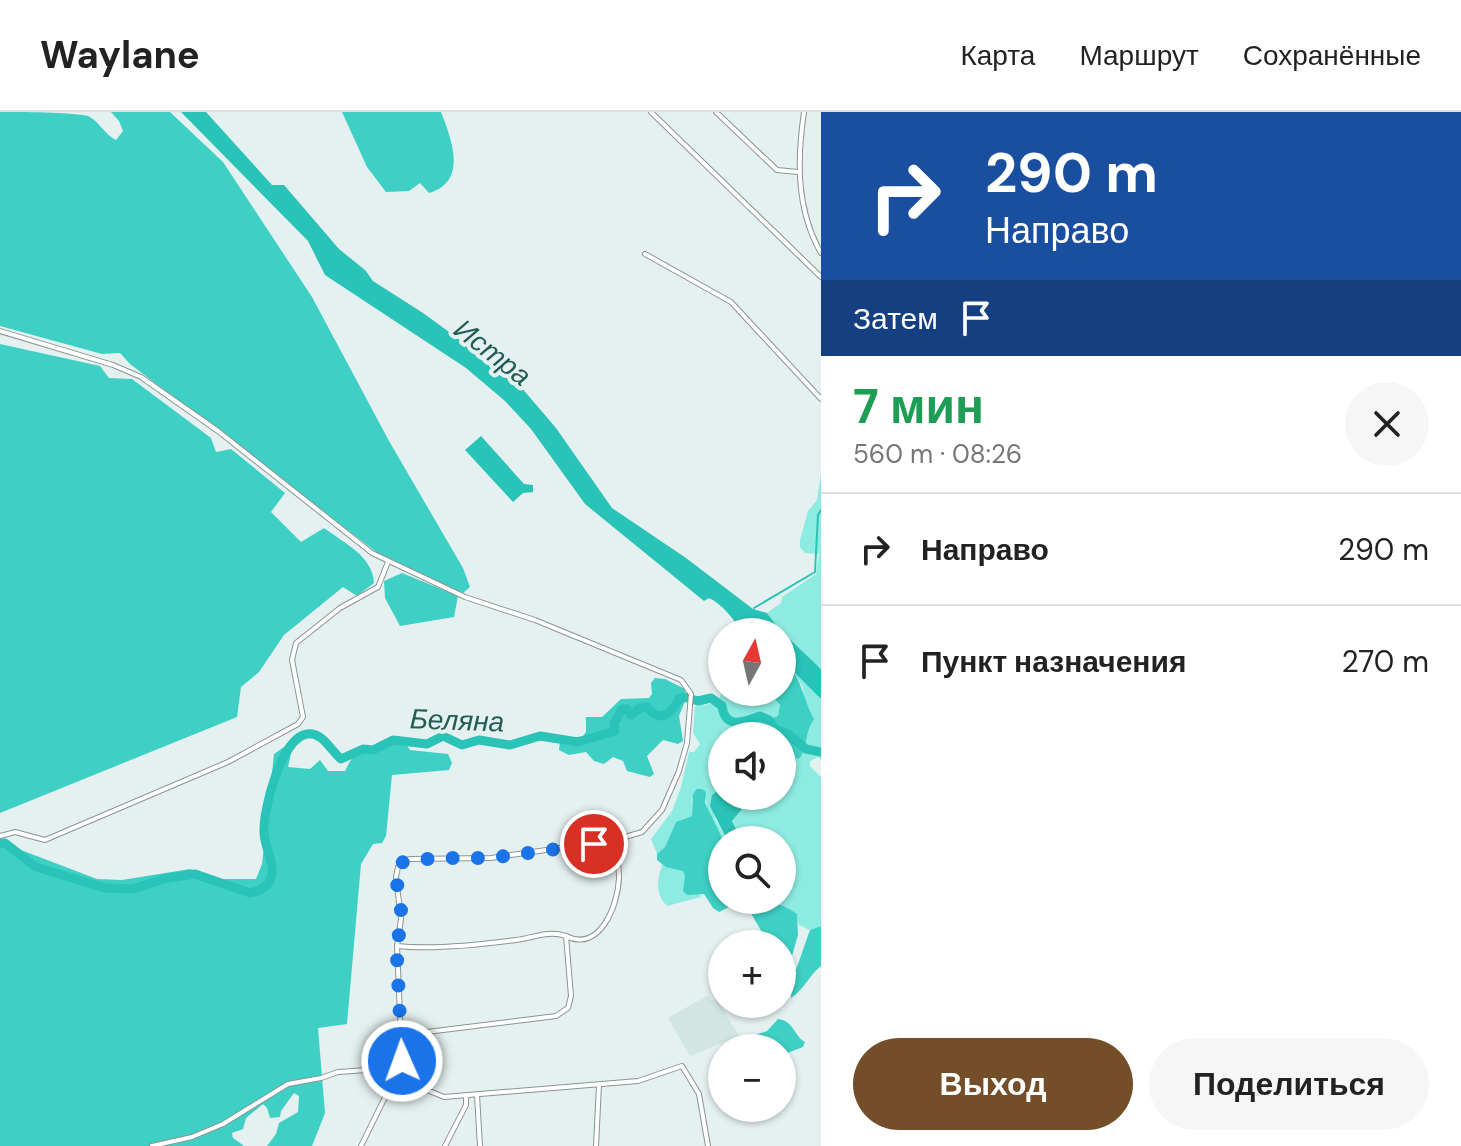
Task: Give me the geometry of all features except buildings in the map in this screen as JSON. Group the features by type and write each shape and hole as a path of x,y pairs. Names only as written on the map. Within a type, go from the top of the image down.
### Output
{"street":[{"path":"651,112 821,277"},
{"path":"716,112 777,170 798,172"},
{"path":"804,112 798,172 808,224 821,253"},
{"path":"645,254 731,302 821,399"},
{"path":"0,331 113,365 141,377 218,431 372,553 465,597 535,620 681,680 691,694 687,743 673,788 662,810 642,832 615,840 491,858 435,858 403,862 396,871 401,919 397,946 402,1061"},
{"path":"0,836 15,832 45,840 228,762 298,724 303,717 292,660 296,643 340,608 378,587 388,562"},
{"path":"397,946 418,948 503,941 554,933 579,940 588,938 607,924 619,879 615,840"},
{"path":"152,1146 192,1137 223,1124 288,1084 338,1072 390,1069 402,1061 427,1032 556,1016 568,1008 571,996 566,936"},
{"path":"390,1069 395,1077 438,1096 466,1096 638,1081 682,1066 699,1094 708,1146"},
{"path":"361,1146 395,1077"},
{"path":"596,1146 600,1083"},
{"path":"477,1095 480,1146"},
{"path":"445,1146 466,1105 466,1096"}],"shaded area":[{"path":"0,112 88,116 116,140 123,131 111,112 170,112 223,162 312,297 389,441 463,568 470,587 463,593 383,557 130,364 120,353 102,354 0,326"},
{"path":"181,112 206,112 272,185 284,185 339,249 365,270 373,281 515,380 556,428 612,508 686,558 753,609 767,613 771,618 733,618 718,603 709,598 704,601 585,504 531,429 505,401 466,368 325,275 308,241"},
{"path":"342,112 441,112 454,159 449,180 429,193 420,183 409,191 386,192 367,167"},
{"path":"0,344 100,366 109,378 132,379 211,438 216,452 231,449 285,493 271,512 301,542 324,528 363,558 369,565 374,583 357,596 343,587 284,635 259,672 241,687 237,717 0,813"},
{"path":"481,436 524,484 533,485 533,492 523,493 513,502 465,450"},
{"path":"821,474 821,669 796,645 796,618 771,618 767,613 781,603 782,597 816,574 819,554 805,553 800,547 800,540 808,511 817,500"},
{"path":"402,573 458,596 454,617 400,626 385,598 384,581"},
{"path":"796,645 821,669 821,699 796,674"},
{"path":"796,672 821,699 821,759 818,757 810,761 810,766 821,777 821,926 810,930 799,925 794,914 796,826 735,826 732,820 741,810 796,810 796,757 800,758 805,748 811,715"},
{"path":"796,676 814,719 800,758 796,759 796,722 750,722 752,714 778,716 780,706 796,706"},
{"path":"655,678 665,679 685,689 685,701 679,716 683,741 678,744 663,740 647,756 654,774 650,777 627,771 623,761 613,757 604,764 594,761 586,752 569,755 559,750 560,740 583,736 586,717 602,717 621,699 649,698"},
{"path":"695,706 780,706 778,716 766,722 708,722 708,810 714,810 719,826 716,826 707,809 706,798 692,799 692,816 676,822 665,847 657,854 651,839 672,811 689,752 694,752 700,744 693,733"},
{"path":"401,737 410,750 448,754 452,763 449,770 392,775 386,836 382,843 373,844 361,864 347,1024 318,1028 325,1113 312,1146 267,1146 276,1134 279,1123 298,1112 299,1096 294,1093 280,1117 270,1118 263,1104 246,1118 243,1129 232,1133 233,1138 244,1146 0,1146 0,842 97,879 122,880 190,869 220,879 256,879 262,864 274,754 294,740 288,767 310,769 320,760 328,771 345,771 355,752"},
{"path":"697,789 706,792 705,803 716,826 708,826 708,900 704,894 687,895 683,891 683,871 666,867 657,860 657,854 665,847 676,822 692,816 693,794"},
{"path":"712,810 741,810 732,821 735,826 720,826"},
{"path":"665,856 708,886 708,892 700,894 701,897 667,906 658,888"},
{"path":"796,913 798,935 796,942 796,930 761,930 751,914"},
{"path":"821,926 821,966 796,994 796,970 810,930"},
{"path":"708,995 708,1018 728,1018 738,1034 708,1034 708,1049 690,1056 668,1018"},
{"path":"778,1019 783,1020 805,1042 803,1047 796,1050 796,1034 758,1034 767,1031"}],"waterway":[{"path":"754,608 815,572 818,515 821,510"},
{"name":"Беляна","path":"0,843 5,843 36,867 105,888 133,889 163,879 195,874 250,893 264,887 272,874 264,822 275,776 289,748 307,734 318,736 341,759 363,749 373,750 393,740 427,744 443,736 462,745 479,740 510,745 540,736 578,742 615,731 614,723 622,709 627,709 631,715 641,707 647,707 661,716 669,713 684,697 698,701 711,698 722,706 731,721 741,722 760,716 806,749 821,752"}],"route":[{"path":"402,1061 397,957 401,910 396,871 403,862 435,858 473,860 594,844"}],"water label":[{"name":"Истра","path":"493,352"}]}
